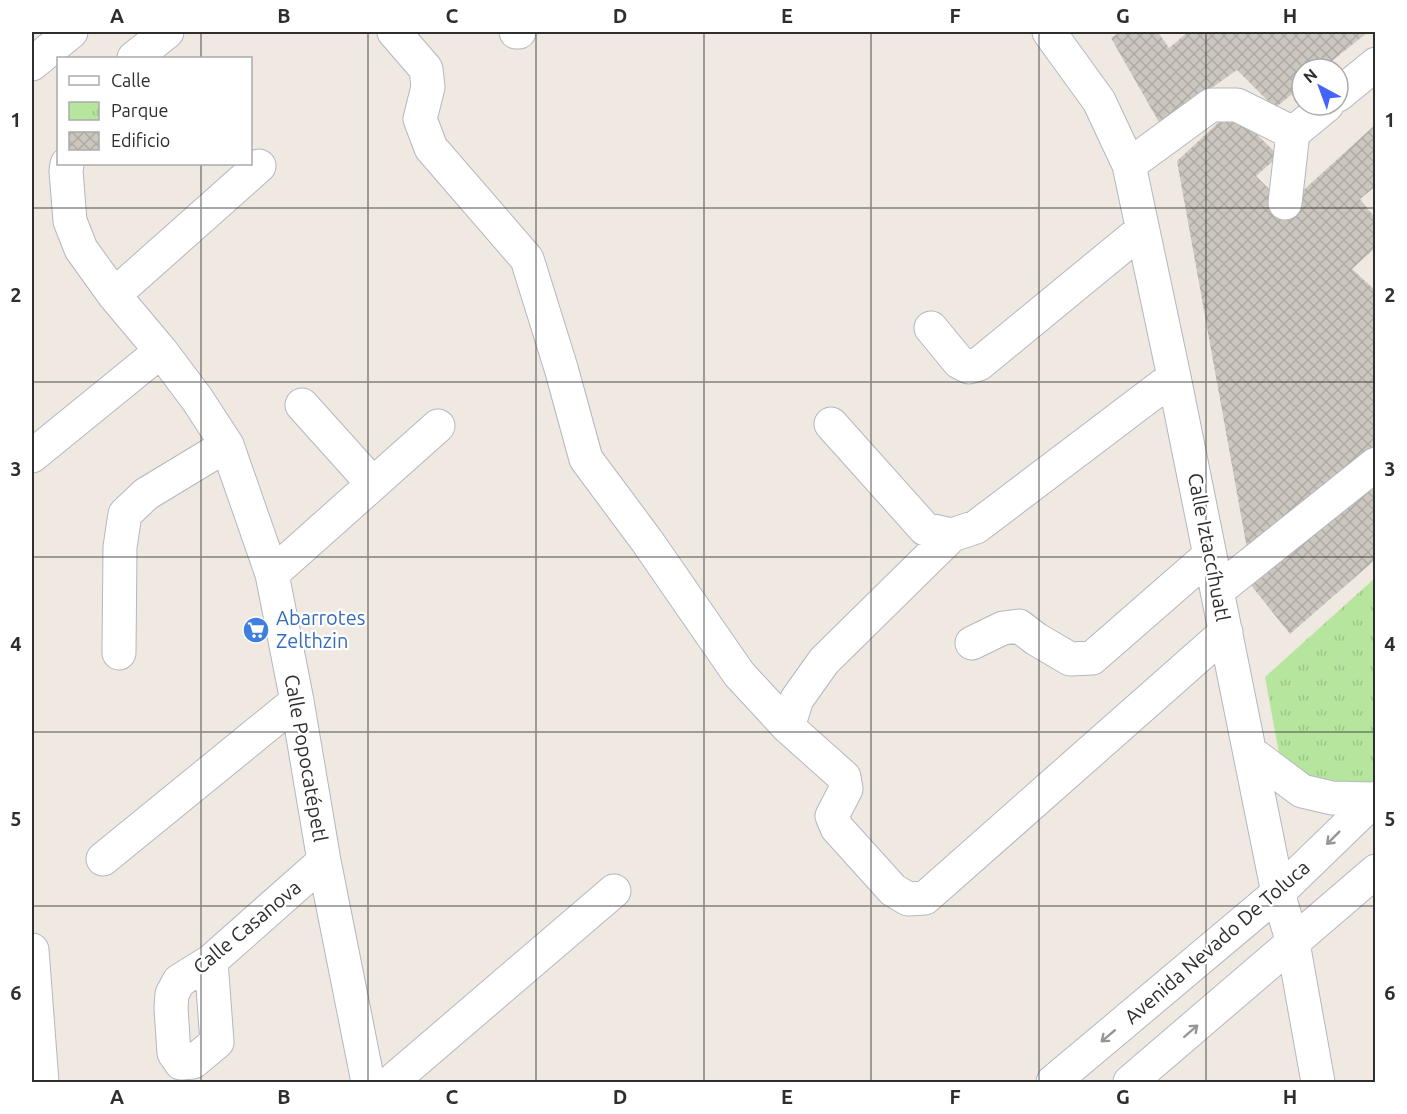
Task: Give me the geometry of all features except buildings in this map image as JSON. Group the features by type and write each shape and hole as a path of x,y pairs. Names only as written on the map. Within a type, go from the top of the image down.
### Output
{"street":[{"path":"32,64 70,32"},
{"path":"135,57 167,32"},
{"path":"394,32 426,69 428,87 420,119 431,148 527,259 586,459 739,674 788,727 844,777 846,789 832,816 837,828 893,890 908,899 925,898 1226,632"},
{"name":"Calle Iztaccíhuatl","path":"1049,32 1099,101 1129,165 1278,893 1293,943 1318,1083"},
{"path":"1350,85 1376,64"},
{"path":"1129,165 1211,105 1237,105 1293,133"},
{"path":"1285,203 1293,133 1312,117"},
{"name":"Calle Popocatépetl","path":"67,165 70,221 81,249 114,295 161,351 197,399 227,445 272,574 297,701 324,861 368,1083"},
{"path":"114,295 259,166"},
{"path":"931,328 959,362 969,367 979,364 1142,230"},
{"path":"32,456 161,351"},
{"path":"788,727 797,699 824,662 952,535 976,527 1174,377"},
{"path":"302,405 373,484"},
{"path":"831,424 925,529 952,535"},
{"path":"272,574 438,426"},
{"path":"119,653 120,546 125,514 146,494 227,445"},
{"path":"1217,591 1376,464"},
{"path":"972,643 1003,628 1019,626 1070,659 1092,658 1210,555"},
{"path":"103,859 297,701"},
{"path":"1250,752 1302,791 1332,798 1374,798"},
{"name":"Avenida Nevado De Toluca","path":"1053,1083 1278,893 1374,798"},
{"name":"Calle Casanova","path":"212,961 217,1042 193,1062 181,1063 174,1053 172,994 179,981 212,961 324,861"},
{"path":"1130,1083 1376,871"},
{"path":"391,1083 614,891"},
{"path":"32,950 42,1083"}],"green space":[{"path":"1375,578 1375,812 1283,775 1265,677"}],"place":[{"name":"Abarrotes Zelthzin","path":"256,630"}]}
